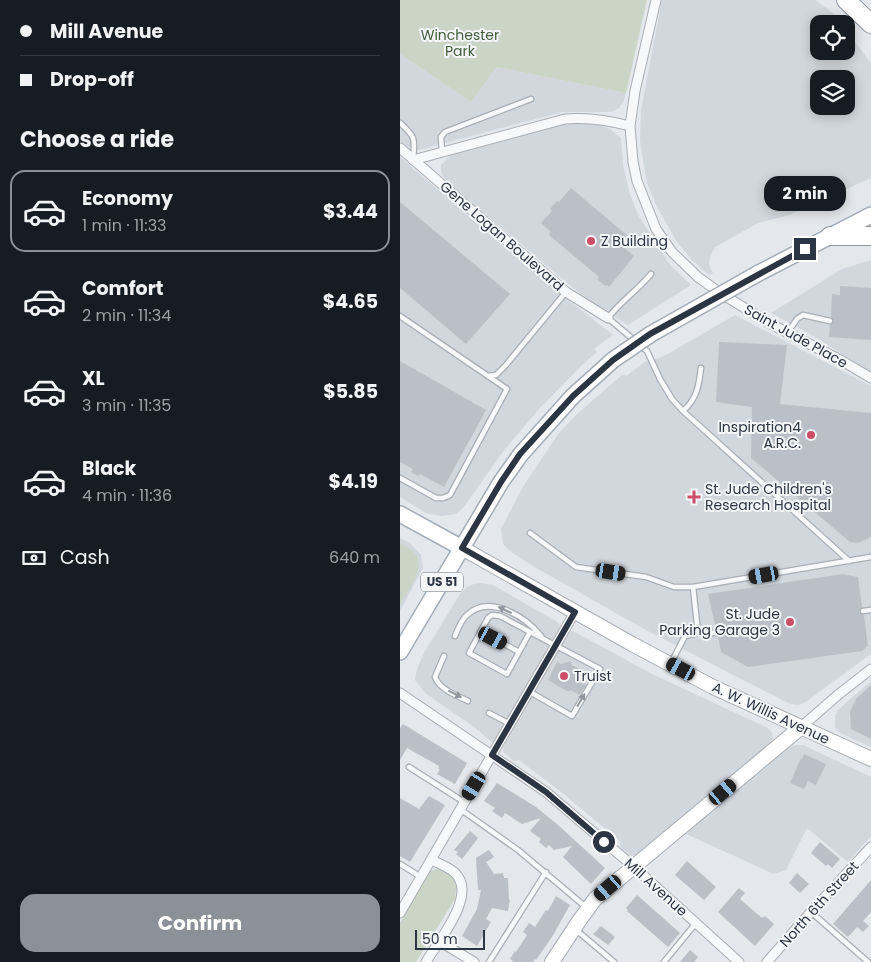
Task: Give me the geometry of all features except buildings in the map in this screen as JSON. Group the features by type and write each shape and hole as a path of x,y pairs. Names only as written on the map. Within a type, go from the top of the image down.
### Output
{"highway":[{"path":"846,0 871,24"},
{"path":"830,236 871,236"}],"main road":[{"name":"US 51","path":"400,652 501,482 520,454 573,396 613,360 650,334 757,274 871,215"},
{"path":"400,514 462,548"},
{"name":"A. W. Willis Avenue","path":"462,548 713,687 871,760"},
{"path":"552,962 595,899 800,728"}],"street":[{"name":"Saint Jude Place","path":"656,0 635,90 630,126 633,162 637,181 656,229 672,252 698,277 720,293 788,333 871,378"},
{"path":"413,160 565,119 582,117 612,121 630,126"},
{"name":"Gene Logan Boulevard","path":"400,148 566,292 608,318"},
{"path":"400,913 575,612"},
{"path":"800,728 871,669"},
{"name":"Mill Avenue","path":"400,693 546,792 633,866 739,962"},
{"name":"North 6th Street","path":"767,962 871,847"},
{"path":"426,962 462,902 461,881 454,872 432,860"},
{"path":"439,941 474,962"}],"lane":[{"path":"442,152 441,137 445,132 530,99"},
{"path":"400,123 412,133 415,140 413,160"},
{"path":"651,274 608,318 646,351 672,399 683,411 849,561"},
{"path":"488,376 496,375 506,365 566,292"},
{"path":"788,333 797,319 803,315 830,321"},
{"path":"400,316 507,389 450,495 436,498 400,478"},
{"path":"683,411 691,404 696,395 701,368"},
{"path":"530,533 576,567 646,577 674,587 693,587 871,557"},
{"path":"693,587 698,633"},
{"path":"455,636 465,616 472,611 484,607 496,607 504,609 533,626 543,639"},
{"path":"863,611 871,610"},
{"path":"530,632 507,674 469,653 480,631 492,615 500,616 600,669 572,716 530,692"},
{"path":"480,631 519,652"},
{"path":"670,664 685,636 698,633 717,633"},
{"path":"444,656 435,677 437,683 468,701"},
{"path":"490,713 511,724"},
{"path":"409,767 546,872 588,908"},
{"path":"400,864 421,877"},
{"path":"489,962 546,872"},
{"path":"811,912 868,962"},
{"path":"664,962 696,923"},
{"path":"574,928 614,962"}],"shaded area":[{"path":"662,0 815,0 835,15 810,15 810,60 855,60 855,42 871,63 871,178 789,215 758,223 715,247 710,257 709,265 713,273 709,275 692,260 677,242 656,205 647,183 640,140 641,110"},
{"path":"400,54 471,102 497,67 626,93 619,108 611,112 562,112 419,150 408,147 400,141"},
{"path":"581,122 610,129 621,138 623,165 629,191 638,215 671,266 691,285 628,325 590,302 453,187 441,172 441,165 451,155 563,125"},
{"path":"400,157 546,283 613,335 594,349 597,352 540,408 505,449 463,508 456,514 441,516 426,513 400,497"},
{"path":"871,260 871,372 810,334 771,313 842,269"},
{"name":"St. Jude Children's Research Hospital","path":"735,315 871,386 871,654 804,703 798,705 790,704 646,630 531,565 503,544 501,529 524,485 559,433 576,415 623,374 626,376 646,361 648,362 666,355"},
{"path":"400,538 410,543 421,555 423,568 400,611"},
{"path":"481,583 493,585 560,625 560,630 493,743 473,726 425,693 415,680 417,669 424,653 460,594 467,587"},
{"path":"573,631 652,674 768,728 772,733 771,743 643,852 635,855 631,856 621,848 620,841 560,791 519,760 514,761 503,752 504,746 524,707 567,632"},
{"path":"871,681 871,747 840,733 835,728 835,716 838,710"},
{"path":"795,745 803,745 871,777 871,836 848,862 807,828 786,870 774,874 684,833 785,749"}],"green space":[{"name":"Winchester Park","path":"400,0 647,0 626,93 497,67 471,102 400,54"},
{"path":"400,544 414,552 418,565 415,579 400,604"},
{"path":"440,868 454,877 456,887 455,899 416,962 400,962 400,923 430,871"}],"place":[{"name":"Z Building","path":"591,241"},
{"name":"Inspiration4 A.R.C.","path":"811,435"},
{"name":"St. Jude Children's Research Hospital","path":"694,497"},
{"name":"St. Jude Parking Garage 3","path":"790,622"},
{"name":"Truist","path":"564,676"}],"route":[{"path":"604,842 546,792 492,755 575,612 462,548 520,454 573,396 613,360 650,334 805,249"}]}
